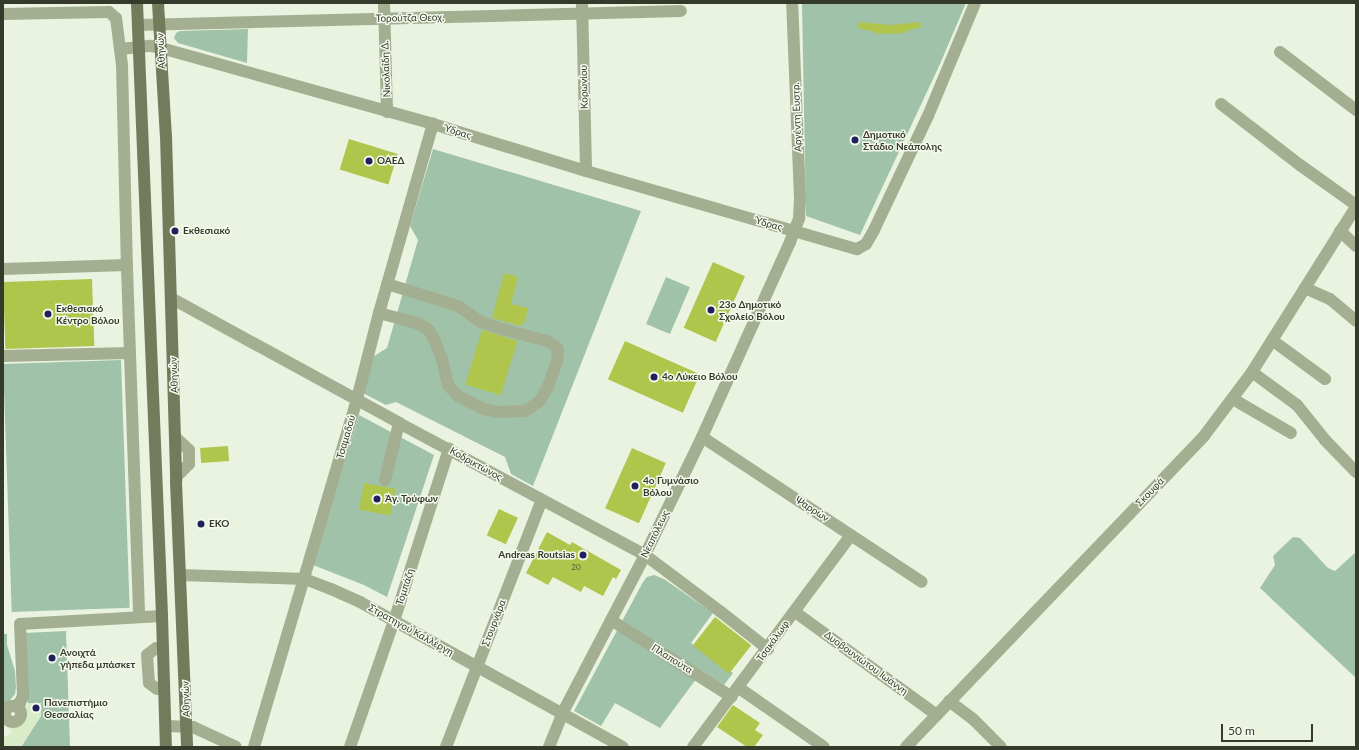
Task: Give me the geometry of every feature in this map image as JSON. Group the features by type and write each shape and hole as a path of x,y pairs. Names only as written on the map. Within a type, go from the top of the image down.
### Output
{"main road":[{"path":"137,3 166,747"},
{"name":"Αθηνών","path":"158,3 166,136 176,477 187,747"}],"street":[{"name":"Νικολαΐδη Δ.","path":"384,3 387,112"},
{"name":"Αργέντη Ευστρ.","path":"792,3 800,198 799,218 794,231"},
{"name":"Ύδρας","path":"120,49 151,46 161,48 433,124 586,171 857,249 866,244 928,116 975,3"},
{"name":"Τορούτζα Θεοχ.","path":"138,25 384,18 583,8 681,11"},
{"name":"Κορωνίου","path":"583,8 586,171"},
{"path":"3,14 111,13 116,18 122,65 126,265 139,617"},
{"path":"1280,52 1356,110"},
{"path":"1221,104 1305,169 1356,206"},
{"name":"Τσαμαδού","path":"254,747 357,399 387,284 433,124"},
{"name":"Σκουφά","path":"906,747 1204,436 1252,372 1356,206"},
{"name":"Νεαπόλεως","path":"549,747 563,712 645,555 702,437 794,231"},
{"path":"1340,231 1356,246"},
{"path":"3,269 126,265"},
{"path":"379,313 417,323 429,330 442,359 448,385 458,396 483,409 497,412 526,411 539,402 548,387 557,361 558,349 547,341 481,322 458,306 387,284"},
{"path":"1304,288 1330,299 1356,321"},
{"name":"Κοδρικτώνος","path":"171,298 399,423 645,555 722,612 768,649"},
{"path":"1272,340 1325,379"},
{"path":"3,356 130,352"},
{"path":"1252,372 1297,405 1325,440 1356,472"},
{"path":"1233,399 1291,433"},
{"path":"385,480 399,423"},
{"name":"Ψαρρών","path":"702,437 922,582"},
{"name":"Τομπάζη","path":"350,747 394,621 449,449"},
{"name":"Στουρνάρα","path":"446,747 542,500"},
{"name":"Τσακάλωφ","path":"693,747 736,692 851,535"},
{"name":"Στρατηγού Καλλέργη","path":"180,575 304,579 350,597 477,667 563,712 624,747"},
{"name":"Δυοβουνιώτου Ιωάννη","path":"795,612 936,715"},
{"path":"4,717 9,721 14,722 20,717 20,710 14,706 20,703 23,695 20,624 162,616"},
{"name":"Πλαπούτα","path":"611,620 736,692 824,747"},
{"path":"156,648 148,655 149,683 157,689"},
{"path":"949,701 974,720 1001,747"},
{"path":"166,726 187,726 202,730 236,747"}],"shaded area":[{"name":"Δημοτικό Στάδιο Νεάπολης","path":"802,3 966,3 940,64 860,235 806,216"},
{"path":"248,29 247,63 178,43 174,38 176,33 180,31"},
{"path":"433,149 641,211 533,486 511,474 505,457 396,402 386,405 361,392 371,358 387,348 418,240 410,226"},
{"path":"666,277 690,287 670,334 646,324"},
{"path":"121,360 130,608 12,612 3,364"},
{"path":"359,415 434,455 387,597 364,585 313,565"},
{"path":"1293,537 1300,538 1328,568 1335,571 1356,552 1356,678 1260,588 1275,565 1273,556"},
{"path":"654,575 664,579 713,613 691,643 733,673 724,685 702,671 660,728 615,703 601,726 574,711 643,582 647,577"},
{"name":"Πανεπιστήμιο Θεσσαλίας","path":"66,631 70,747 21,747 41,716 41,703 28,703 26,697 24,633"},
{"path":"3,634 7,634 7,645 15,671 16,687 15,694 3,709"},
{"path":"28,703 41,703 41,716 20,747 3,747 3,738 12,733 8,725 14,726 21,722"}],"building":[{"path":"859,22 890,25 920,22 921,27 906,31 906,33 875,34 875,32 858,28"},
{"name":"ΟΑΕΔ","path":"349,139 398,154 388,185 340,170"},
{"name":"23ο Δημοτικό Σχολείο Βόλου","path":"713,262 745,276 716,342 684,328"},
{"path":"504,273 518,277 511,304 528,308 524,324 521,323 521,326 492,318"},
{"name":"Εκθεσιακό Κέντρο Βόλου","path":"92,279 94,346 5,349 3,282"},
{"path":"482,330 517,341 501,395 465,385"},
{"name":"4ο Λύκειο Βόλου","path":"625,341 700,374 683,413 608,379"},
{"path":"228,446 229,461 201,463 200,448"},
{"name":"4ο Γυμνάσιο Βόλου","path":"632,448 666,463 639,523 605,508"},
{"name":"Άγ. Τρύφων","path":"364,483 395,489 390,516 359,510"},
{"path":"499,509 518,518 506,544 487,535"},
{"path":"547,532 570,545 572,542 621,570 616,579 613,577 603,596 584,586 581,592 553,577 548,585 526,573"},
{"path":"715,617 751,645 729,674 693,645"},
{"path":"733,705 760,723 755,730 763,735 754,747 747,747 717,727"}],"place":[{"name":"Δημοτικό Στάδιο Νεάπολης","path":"855,140"},
{"name":"ΟΑΕΔ","path":"369,161"},
{"name":"Εκθεσιακό","path":"175,231"},
{"name":"23ο Δημοτικό Σχολείο Βόλου","path":"711,310"},
{"name":"Εκθεσιακό Κέντρο Βόλου","path":"48,314"},
{"name":"4ο Λύκειο Βόλου","path":"654,377"},
{"name":"4ο Γυμνάσιο Βόλου","path":"635,486"},
{"name":"Άγ. Τρύφων","path":"377,499"},
{"name":"EKO","path":"201,524"},
{"name":"Andreas Routsias","path":"583,555"},
{"name":"Ανοιχτά γήπεδα μπάσκετ","path":"52,658"},
{"name":"Πανεπιστήμιο Θεσσαλίας","path":"36,708"}]}
